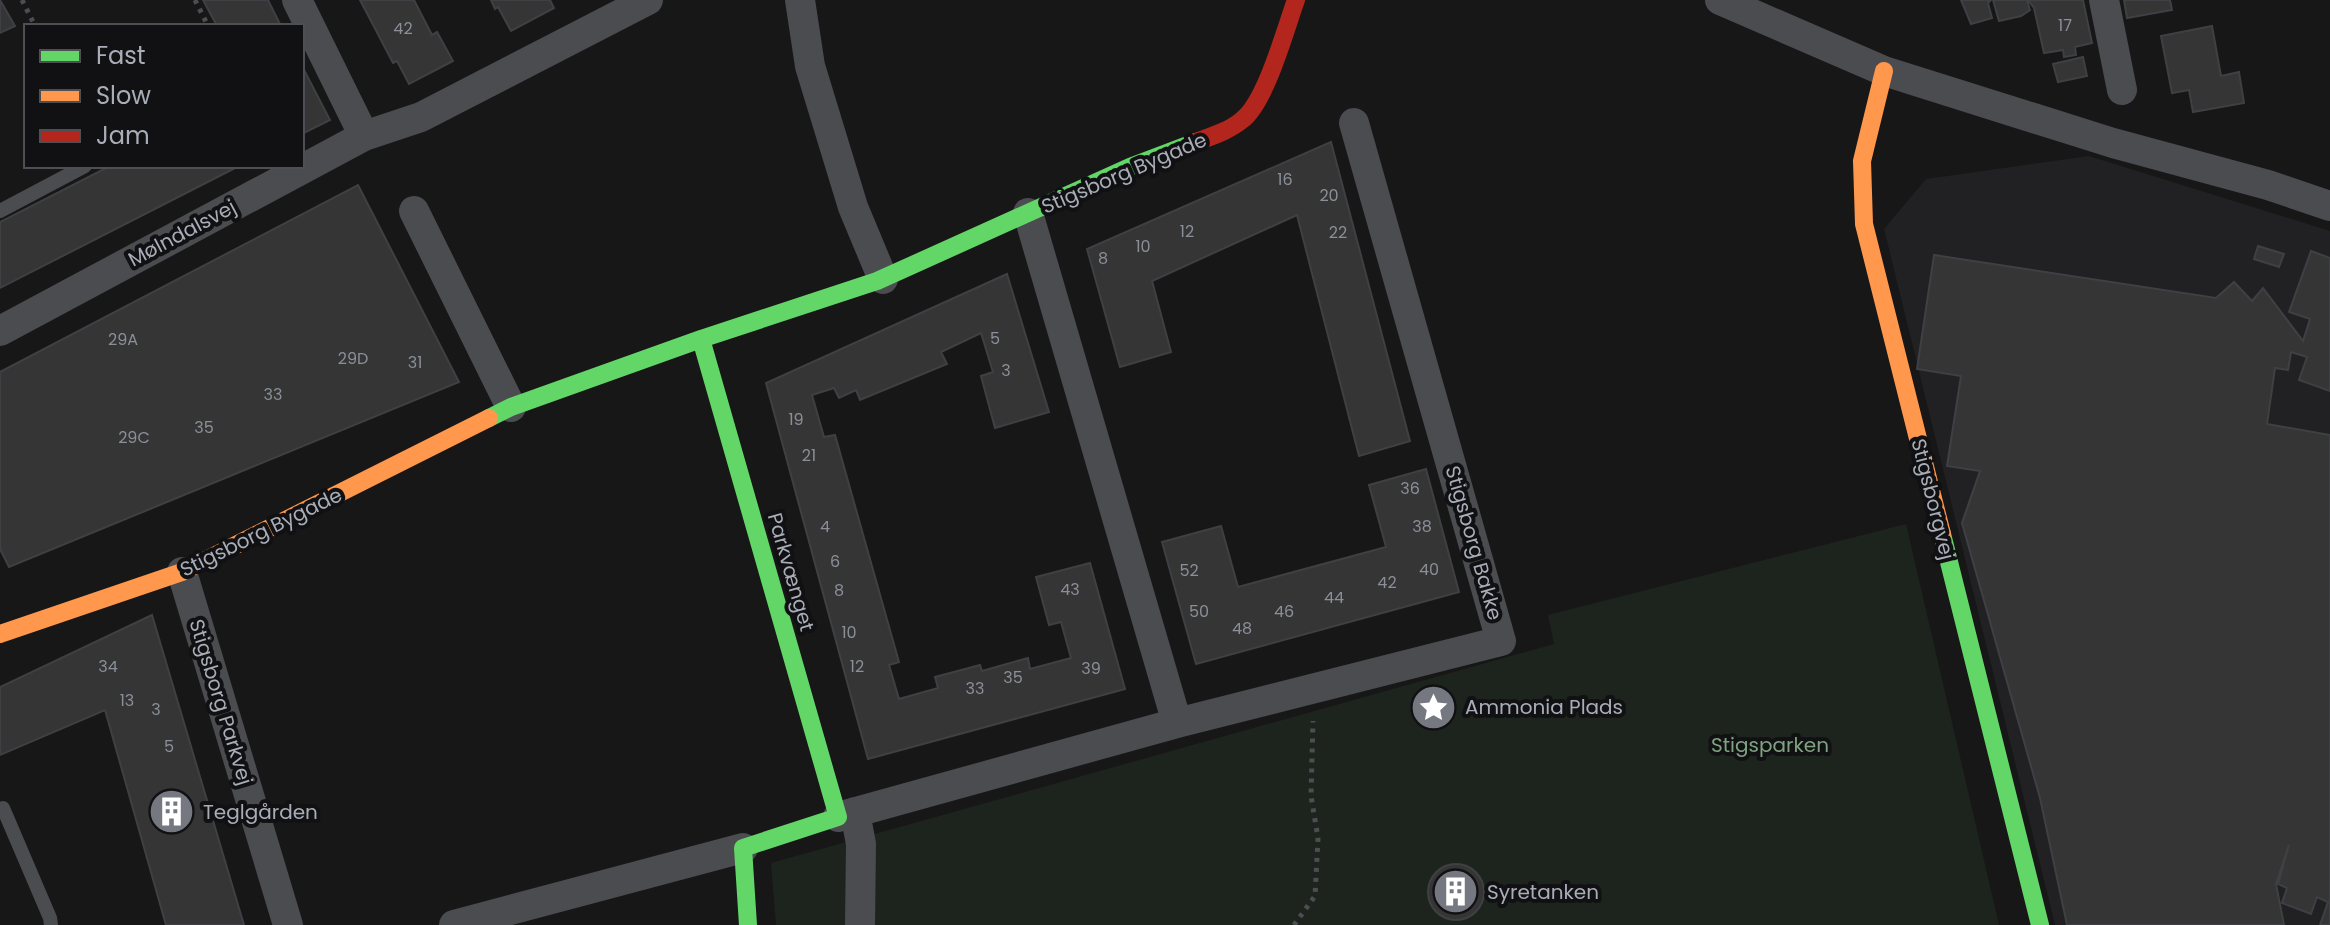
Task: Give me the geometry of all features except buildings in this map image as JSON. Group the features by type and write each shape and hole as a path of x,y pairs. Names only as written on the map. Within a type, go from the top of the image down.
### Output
{"street":[{"path":"297,0 364,136"},
{"name":"Mølndalsvej","path":"0,331 364,136 421,117 648,0"},
{"path":"800,0 810,66 853,207 883,279"},
{"name":"Stigsborg Bygade","path":"0,634 182,572 511,407 701,339 883,279 1130,167 1218,134 1244,119 1263,90 1296,0"},
{"path":"1720,0 1758,8 1884,71 2113,143 2268,185 2330,206"},
{"path":"2104,0 2122,90"},
{"name":"Stigsborgvej","path":"1884,71 1862,161 1864,224 2040,925"},
{"name":"Stigsborg Bakke","path":"847,814 1177,723 1501,641 1354,123"},
{"path":"414,211 511,407"},
{"path":"1028,213 1177,723"},
{"name":"Parkvænget","path":"701,339 847,814"},
{"name":"Stigsborg Parkvej","path":"182,572 288,925"},
{"path":"454,925 743,848 847,814 861,844 860,925"},
{"path":"743,848 748,925"}],"lane":[{"path":"0,211 81,168"},
{"path":"3,808 51,925"}],"path":[{"path":"22,0 34,24"},
{"path":"195,0 207,24"},
{"path":"1294,925 1315,896 1318,838 1311,796 1314,688"}],"shaded area":[{"path":"2089,156 2330,231 2330,925 2055,925 1884,229 1926,179"}],"green space":[{"name":"Stigsparken","path":"1906,524 1999,925 776,925 771,863 1554,644 1548,615"}],"traffic: fast":[{"path":"489,418 511,407 701,339 877,281 1130,167 1196,142"},
{"path":"701,339 838,817 743,848 748,925"},
{"path":"1942,534 2040,925"}],"traffic: slow":[{"path":"1884,71 1862,161 1864,224 1942,534"},
{"path":"0,634 182,572 489,418"}],"traffic: jam":[{"path":"1196,142 1232,127 1251,111 1267,82 1296,0"}],"place":[{"name":"Ammonia Plads","path":"1434,707"},
{"name":"Teglgården","path":"172,812"},
{"name":"Syretanken","path":"1456,892"}]}
